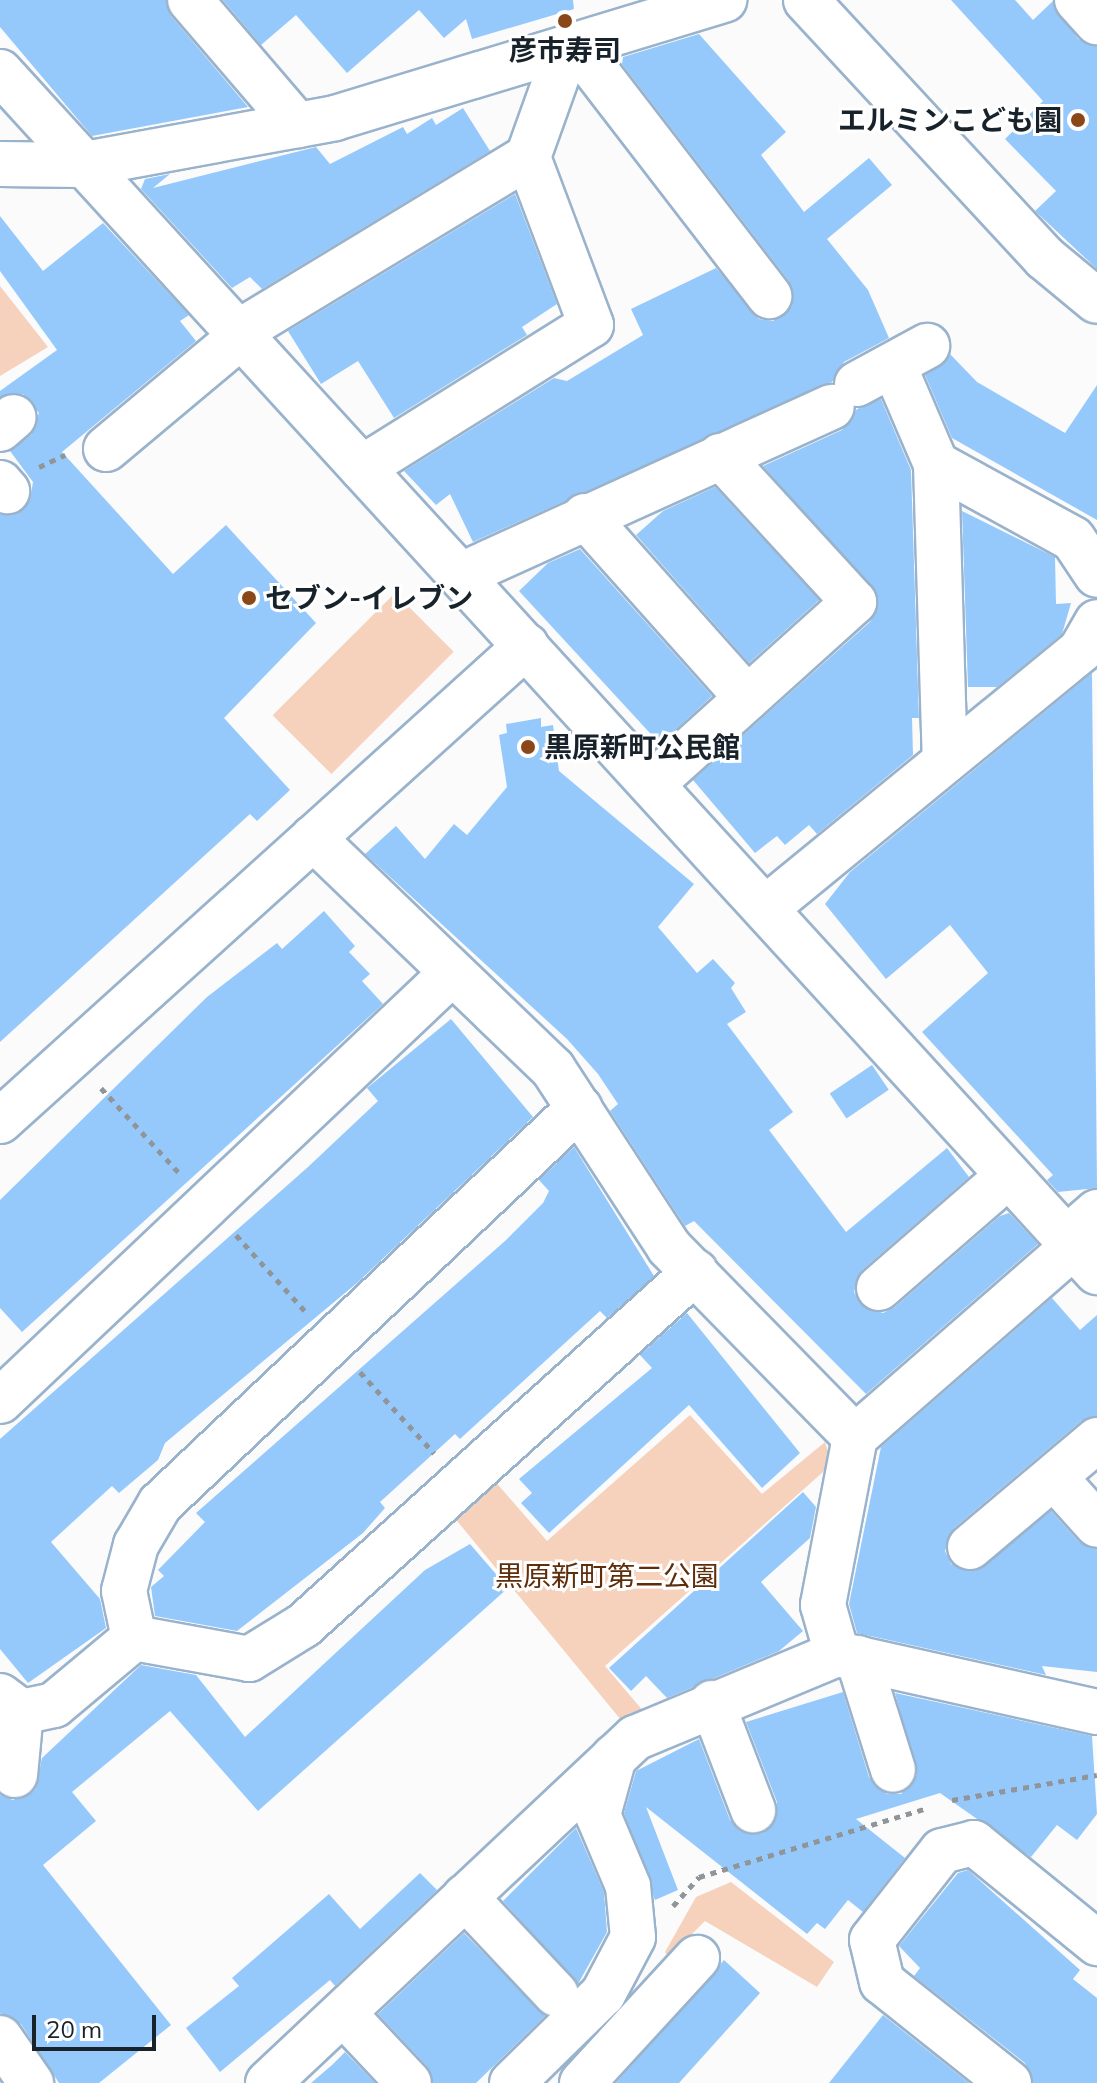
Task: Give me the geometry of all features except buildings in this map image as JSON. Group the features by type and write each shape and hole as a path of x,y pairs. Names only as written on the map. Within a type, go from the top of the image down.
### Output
{"street":[{"path":"190,0 297,125"},
{"path":"0,164 80,165 297,125 724,0"},
{"path":"806,0 1045,258 1097,301"},
{"path":"1077,0 1097,22"},
{"path":"106,449 238,335 528,157 571,46"},
{"path":"571,46 769,296"},
{"path":"0,72 80,165 461,575 1008,1176 1083,1242 855,1437 823,1605 848,1656 893,1770"},
{"path":"362,468 591,325 528,157"},
{"path":"461,575 720,456 878,376 936,464 1073,539 1097,575"},
{"path":"652,784 854,602 720,456"},
{"path":"936,464 945,761"},
{"path":"585,516 747,698"},
{"path":"766,908 1081,650 1097,622"},
{"path":"0,1121 526,646"},
{"path":"313,838 553,1069 669,1247 855,1437"},
{"path":"0,1401 452,973"},
{"path":"134,1638 124,1591 136,1545 160,1504 579,1108"},
{"path":"879,1288 1008,1176"},
{"path":"134,1638 249,1659 304,1625 695,1272"},
{"path":"970,1547 1097,1440"},
{"path":"1054,1477 1097,1525"},
{"path":"15,1775 11,1704 54,1705 134,1638"},
{"path":"268,2083 635,1738 712,1703 848,1656 1097,1712"},
{"path":"712,1703 753,1810"},
{"path":"512,2083 603,1994 633,1937 628,1886 598,1815 614,1757"},
{"path":"1009,2083 882,1982 872,1940 942,1851 974,1843 1097,1943"},
{"path":"465,1897 556,1994"},
{"path":"582,2083 697,1958"},
{"path":"343,2013 409,2083"},
{"path":"0,2038 31,2083"}],"path":[{"path":"3,487 52,458 106,449"},
{"path":"72,1056 461,1483"},
{"path":"665,1919 699,1877 965,1797 1097,1775"}],"green space":[{"path":"0,286 48,347 0,376"},
{"path":"395,593 454,652 331,774 273,715"},
{"name":"黒原新町第二公園","path":"690,1415 762,1494 825,1442 832,1464 605,1666 644,1712 626,1726 453,1516 493,1479 547,1541"},
{"path":"731,1882 834,1962 817,1987 705,1921 669,1957 665,1952 696,1897"}],"place":[{"name":"彦市寿司","path":"565,21"},
{"name":"エルミンこども園","path":"1078,120"},
{"name":"セブン-イレブン","path":"249,598"},
{"name":"黒原新町公民館","path":"528,747"}]}
